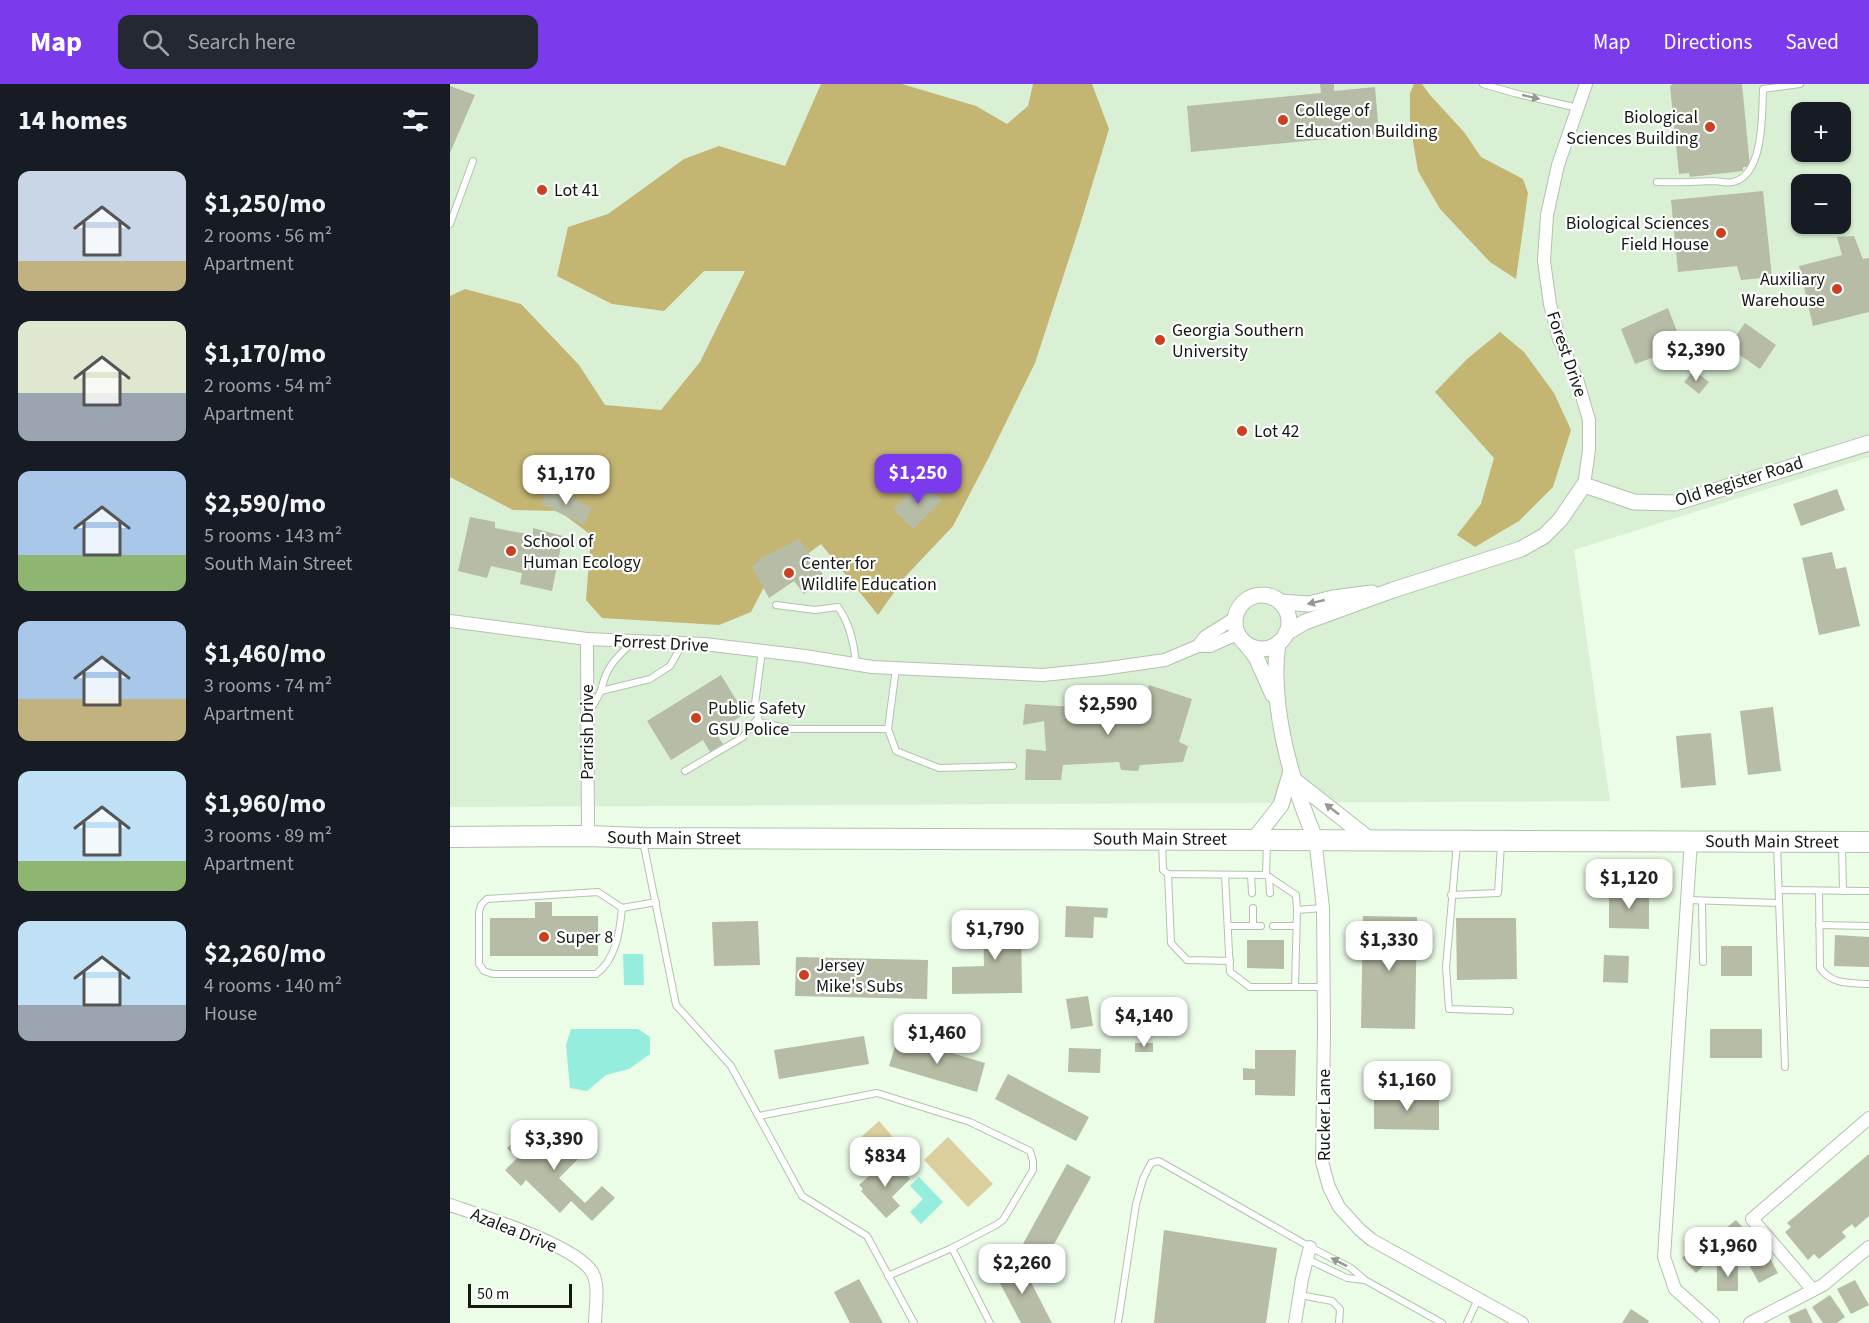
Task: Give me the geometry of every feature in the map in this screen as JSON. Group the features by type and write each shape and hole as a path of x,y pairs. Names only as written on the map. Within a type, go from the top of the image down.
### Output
{"main road":[{"name":"South Main Street","path":"450,837 588,830 642,838 1315,838 1869,842"}],"street":[{"name":"Forest Drive","path":"1584,484 1589,450 1589,420 1577,379 1559,339 1550,304 1544,261 1547,215 1558,165 1586,84"},
{"name":"Old Register Road","path":"1584,484 1634,502 1675,503 1869,443"},
{"path":"1241,638 1252,647 1270,648 1305,622 1393,590 1521,549 1544,536 1560,520 1584,484"},
{"path":"1277,703 1256,657 1241,638 1235,618 1240,604 1253,596 1267,595 1280,602 1309,604 1333,598 1393,590"},
{"path":"1280,602 1288,617 1275,663 1277,703 1293,774 1315,838"},
{"path":"1198,646 1205,637 1235,618"},
{"name":"Forrest Drive","path":"450,621 587,639 683,643 762,651 872,667 1043,675 1165,660 1198,646"},
{"path":"1198,646 1210,646 1241,638"},
{"name":"Parrish Drive","path":"587,639 588,830"},
{"path":"1261,838 1281,805 1293,774"},
{"path":"1293,774 1369,839"},
{"name":"Rucker Lane","path":"1315,838 1323,908 1322,1162 1329,1187 1339,1207 1372,1240 1522,1323"},
{"path":"1691,840 1664,1257 1675,1289 1713,1323"},
{"path":"1813,1290 1752,1219 1869,1118"},
{"name":"Azalea Drive","path":"450,1205 548,1240 582,1262 593,1272 596,1285 595,1323"},
{"path":"1750,1323 1823,1285 1869,1247"},
{"path":"1295,1323 1308,1253"}],"lane":[{"path":"1483,84 1579,108"},
{"path":"1657,182 1733,182 1743,176 1752,168 1757,153 1762,121 1763,89 1800,84"},
{"path":"450,224 473,161"},
{"path":"776,605 815,610 838,607 846,618 854,643 856,664"},
{"path":"588,716 601,691 604,674 612,662 634,641"},
{"path":"601,691 650,679 670,666 683,643"},
{"path":"762,651 755,704 759,722 791,729 888,729"},
{"path":"896,668 888,729 896,751 939,768 1013,766"},
{"path":"685,771 743,737 758,718"},
{"path":"642,838 676,1005 731,1066 802,1196 867,1236 914,1323"},
{"path":"1261,838 1270,893"},
{"path":"1162,839 1163,870 1168,874 1268,876 1296,894 1295,987"},
{"path":"1457,840 1446,967 1449,1009 1510,1011"},
{"path":"1451,895 1498,893 1501,841"},
{"path":"1777,841 1785,1067"},
{"path":"1842,842 1843,891"},
{"path":"1168,874 1171,943 1187,960 1230,961"},
{"path":"1225,875 1230,972 1250,987 1324,987"},
{"path":"1251,875 1252,893"},
{"path":"1779,890 1869,891"},
{"path":"1819,891 1820,968 1825,976 1836,982 1869,984"},
{"path":"622,908 620,936 603,969 596,974 493,974 484,971 479,964 479,912 481,905 487,899 598,892 622,908 656,903"},
{"path":"1688,900 1779,903"},
{"path":"1702,901 1703,962"},
{"path":"1228,926 1257,926 1252,908"},
{"path":"1297,910 1323,908"},
{"path":"1820,925 1869,926"},
{"path":"1273,926 1296,926"},
{"path":"759,1116 877,1093 970,1122 1030,1151 1033,1170 1003,1220 952,1248 888,1275"},
{"path":"1118,1323 1136,1204 1150,1163 1159,1161 1347,1278 1365,1280"},
{"path":"952,1248 990,1323"},
{"path":"1308,1253 1351,1268 1365,1280 1442,1323"},
{"path":"1299,1294 1332,1301 1340,1310 1339,1323"},
{"path":"1467,1323 1478,1299"}],"shaded area":[{"name":"Georgia Southern University","path":"450,84 1869,84 1869,457 1574,550 1610,801 450,807"},
{"path":"821,84 902,84 976,106 1007,124 1028,106 1033,84 1092,84 1109,129 1035,363 953,526 905,577 878,615 821,544 765,585 751,612 719,625 602,618 586,600 591,535 559,511 513,510 450,477 450,296 465,289 521,304 579,365 605,405 661,410 700,362 745,271 704,271 664,311 612,304 557,276 568,227 608,214 684,159 719,146 785,166"},
{"path":"1414,84 1422,84 1464,132 1481,157 1523,179 1528,193 1516,279 1490,262 1440,209 1418,171 1410,124 1410,93"},
{"path":"1500,332 1524,352 1554,393 1571,430 1553,487 1519,521 1475,547 1457,535 1481,504 1494,458 1435,392 1467,359"},
{"path":"879,1121 892,1136 864,1162 850,1147"},
{"path":"948,1137 993,1184 968,1207 924,1160"}],"water":[{"path":"623,954 643,954 644,985 624,985"},
{"path":"571,1029 638,1029 650,1037 650,1054 629,1069 606,1075 587,1091 570,1088 566,1045"},
{"path":"919,1177 943,1202 921,1224 910,1212 923,1199 910,1186"}],"building":[{"name":"College of Education Building","path":"1320,84 1334,84 1334,91 1375,87 1379,134 1191,152 1187,106 1321,93"},
{"name":"Biological Sciences Building","path":"1673,84 1742,84 1750,167 1743,167 1743,171 1690,177 1689,173 1679,174 1670,86"},
{"path":"450,86 475,95 450,153"},
{"name":"Biological Sciences Field House","path":"1763,191 1772,277 1741,280 1737,266 1678,272 1671,200"},
{"name":"Auxiliary Warehouse","path":"1854,236 1863,259 1869,258 1869,312 1813,326 1799,266 1842,255 1837,237"},
{"path":"1668,308 1683,347 1635,364 1621,329"},
{"path":"1745,323 1776,345 1760,369 1728,347"},
{"path":"1694,370 1709,382 1699,394 1684,382"},
{"path":"923,481 942,501 913,529 893,509"},
{"path":"550,486 592,508 584,525 541,504"},
{"path":"1837,489 1845,510 1801,526 1793,504"},
{"name":"School of Human Ecology","path":"470,517 495,522 495,528 533,535 533,528 563,536 552,591 520,584 522,573 491,566 487,578 458,571"},
{"name":"Center for Wildlife Education","path":"799,539 826,579 804,594 794,581 769,598 752,567 761,558"},
{"path":"1832,552 1836,569 1846,567 1860,626 1819,635 1802,558"},
{"name":"Public Safety GSU Police","path":"721,675 745,714 715,732 723,744 710,752 703,740 671,760 647,721"},
{"path":"1149,685 1192,699 1179,742 1188,746 1183,762 1140,765 1138,771 1121,770 1119,762 1063,765 1061,780 1025,780 1026,749 1046,751 1044,721 1023,725 1025,704 1124,710 1121,719 1138,723"},
{"path":"1773,707 1781,771 1748,775 1740,711"},
{"path":"1711,733 1716,785 1681,788 1676,736"},
{"path":"1609,891 1649,892 1649,929 1609,928"},
{"name":"Super 8","path":"535,902 552,902 552,916 598,916 598,956 490,956 490,918 535,918"},
{"path":"1066,906 1108,908 1107,918 1094,917 1093,938 1065,937"},
{"path":"993,915 1021,917 1022,993 952,994 952,967 984,966 983,918 993,918"},
{"path":"1363,916 1417,917 1415,1029 1361,1028"},
{"path":"1456,918 1516,918 1517,979 1457,980"},
{"path":"758,921 760,965 714,966 712,922"},
{"path":"1835,935 1869,937 1869,967 1834,966"},
{"path":"1247,940 1284,940 1284,969 1247,968"},
{"path":"1721,946 1752,946 1752,976 1721,976"},
{"path":"1604,955 1629,956 1628,983 1603,982"},
{"path":"796,957 928,960 927,999 795,996"},
{"path":"1088,996 1093,1026 1071,1029 1066,999"},
{"path":"1710,1029 1762,1029 1762,1058 1710,1058"},
{"path":"864,1036 869,1064 779,1079 774,1050"},
{"path":"898,1037 985,1063 977,1092 889,1066"},
{"path":"1135,1043 1153,1043 1153,1052 1135,1052"},
{"path":"1069,1048 1101,1049 1100,1073 1068,1072"},
{"path":"1255,1050 1296,1050 1295,1096 1255,1095 1255,1080 1243,1080 1243,1068 1255,1069"},
{"path":"1008,1074 1089,1117 1076,1141 995,1099"},
{"path":"1374,1095 1439,1095 1439,1130 1374,1129"},
{"path":"567,1123 584,1139 576,1147 583,1154 559,1178 585,1203 602,1186 615,1198 592,1221 571,1201 560,1213 526,1180 521,1186 505,1170 517,1158 507,1148 520,1135 529,1145 535,1139 543,1147"},
{"path":"1869,1154 1869,1216 1855,1228 1852,1224 1842,1232 1846,1237 1819,1259 1814,1254 1808,1260 1785,1232 1791,1227 1787,1223"},
{"path":"894,1161 910,1179 892,1197 900,1206 886,1218 861,1191 863,1189 859,1185 879,1167 883,1171"},
{"path":"1067,1164 1091,1177 1047,1257 1023,1244"},
{"path":"1736,1220 1753,1239 1743,1247 1726,1228"},
{"path":"1164,1230 1277,1248 1266,1323 1154,1323"},
{"path":"1700,1242 1713,1257 1696,1273 1682,1258"},
{"path":"1767,1253 1778,1273 1759,1283 1748,1263"},
{"path":"1020,1261 1052,1323 1021,1323 995,1274"},
{"path":"1717,1266 1738,1266 1738,1291 1717,1291"},
{"path":"859,1279 883,1323 850,1323 834,1292"},
{"path":"1855,1280 1869,1305 1851,1314 1837,1289"},
{"path":"1830,1295 1845,1317 1837,1323 1823,1323 1812,1307"},
{"path":"1806,1308 1813,1323 1791,1323 1788,1316"},
{"path":"1631,1309 1649,1321 1648,1323 1622,1323"}],"place":[{"name":"College of Education Building","path":"1283,120"},
{"name":"Biological Sciences Building","path":"1710,127"},
{"name":"Lot 41","path":"542,190"},
{"name":"Biological Sciences Field House","path":"1721,233"},
{"name":"Auxiliary Warehouse","path":"1837,289"},
{"name":"Georgia Southern University","path":"1160,340"},
{"name":"Lot 42","path":"1242,431"},
{"name":"School of Human Ecology","path":"511,551"},
{"name":"Center for Wildlife Education","path":"789,573"},
{"name":"Public Safety GSU Police","path":"696,718"},
{"name":"Super 8","path":"544,937"},
{"name":"Jersey Mike's Subs","path":"804,975"}]}
